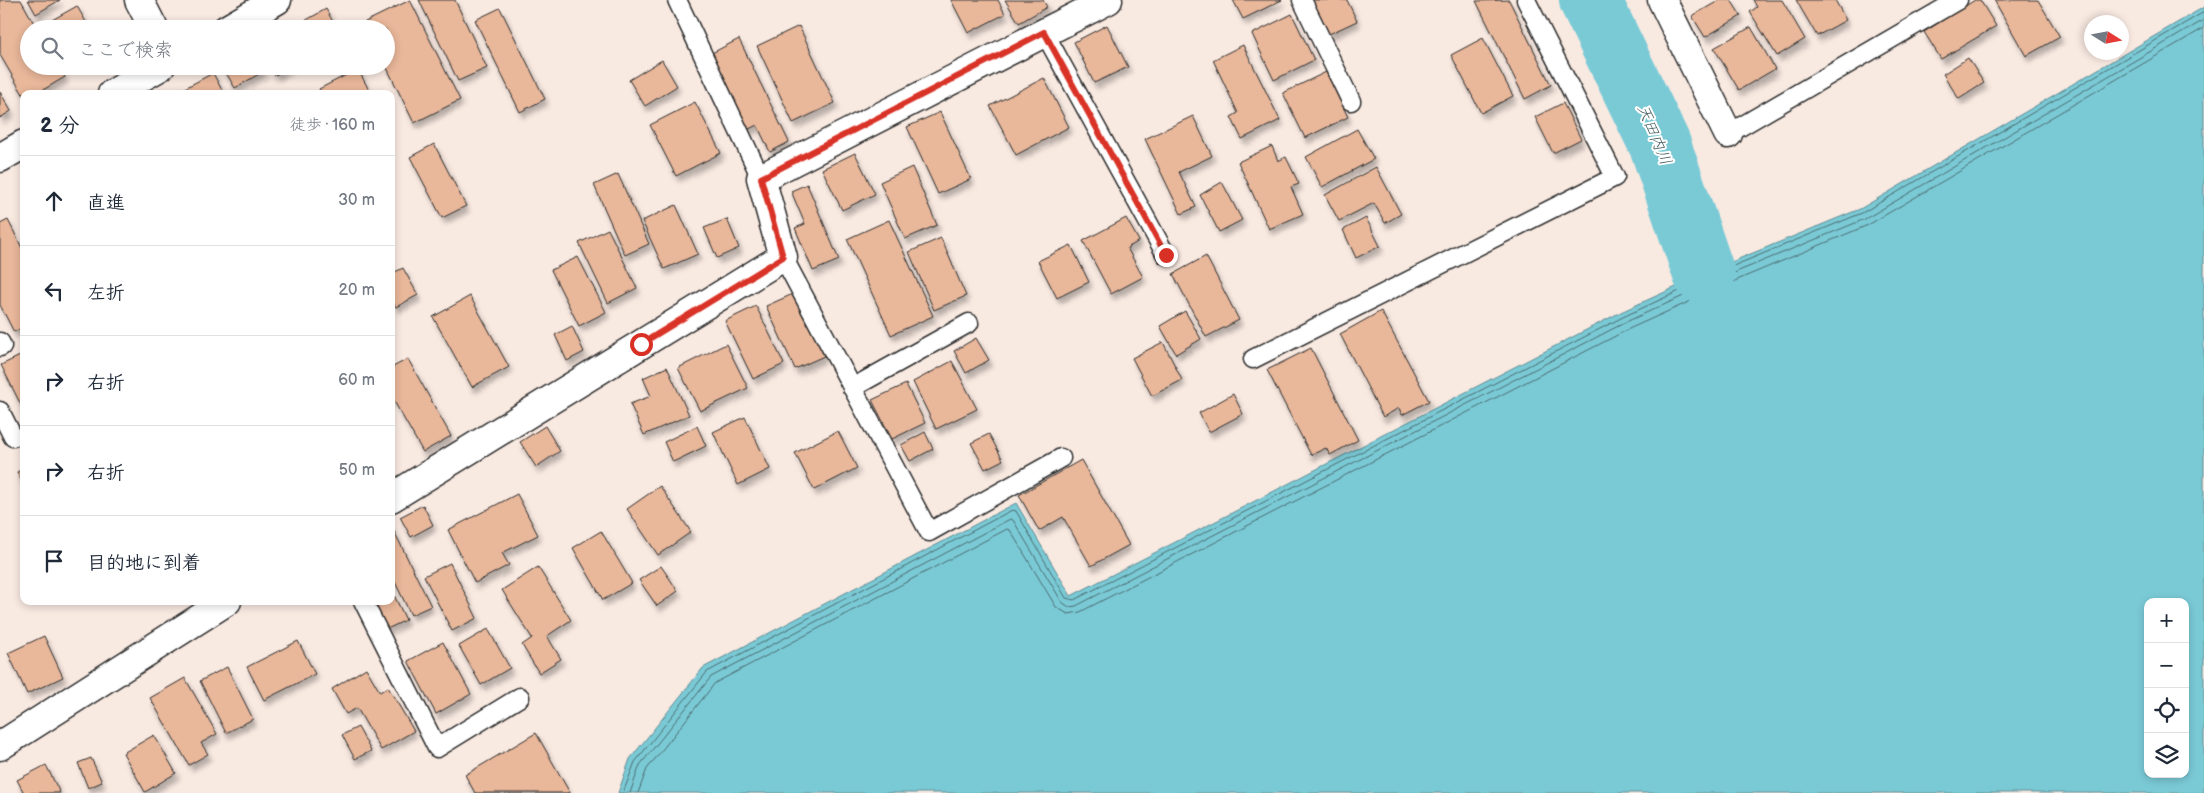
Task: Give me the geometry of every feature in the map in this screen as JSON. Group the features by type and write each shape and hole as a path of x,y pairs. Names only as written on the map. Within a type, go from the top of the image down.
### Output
{"main road":[{"path":"139,0 149,20"},
{"path":"243,20 277,0"},
{"path":"395,496 783,257 761,178 1108,0"},
{"path":"1662,0 1728,134"},
{"path":"119,90 145,75"},
{"path":"0,158 20,146"},
{"path":"0,746 222,605"}],"lane":[{"path":"677,0 761,178"},
{"path":"1302,0 1351,101"},
{"path":"1253,359 1616,177 1526,0"},
{"path":"1728,134 1958,0"},
{"path":"1044,32 1166,255"},
{"path":"783,257 929,532 1061,458"},
{"path":"852,388 969,323"},
{"path":"0,342 2,346 0,347"},
{"path":"0,411 13,438"},
{"path":"365,605 437,748 520,697"}],"water":[{"path":"2204,7 2204,793 618,793 630,759 703,668 1016,503 1071,596 1623,311 1736,260 1860,209 2114,60 2129,60 2129,51"}],"building":[{"path":"0,0 21,0 32,20 20,20 20,75 64,75 65,77 43,90 20,90 0,55"},
{"path":"28,0 60,0 36,14"},
{"path":"410,0 460,100 414,123 390,75 395,75 395,20 369,20"},
{"path":"419,0 455,0 487,68 458,81"},
{"path":"951,0 998,0 1005,14 968,33"},
{"path":"1005,0 1043,0 1047,7 1019,23"},
{"path":"1233,0 1282,0 1243,19"},
{"path":"1312,0 1347,0 1357,21 1329,34"},
{"path":"1509,0 1551,85 1525,99 1476,1"},
{"path":"1720,0 1731,0 1741,16 1705,37 1692,16"},
{"path":"1753,0 1782,0 1805,39 1777,56 1750,12 1757,7"},
{"path":"1796,0 1835,0 1846,20 1817,36"},
{"path":"1975,0 1980,0 1996,26 1941,59 1924,32"},
{"path":"1994,0 2038,0 2060,37 2026,56"},
{"path":"77,6 85,20 52,20"},
{"path":"500,8 545,99 520,112 475,20"},
{"path":"326,9 332,20 306,20"},
{"path":"1292,14 1314,60 1274,80 1252,34"},
{"path":"1107,25 1128,67 1094,83 1074,42"},
{"path":"799,26 835,103 793,123 757,46"},
{"path":"1751,27 1775,69 1739,90 1714,48"},
{"path":"1483,38 1513,96 1481,113 1451,55"},
{"path":"739,39 789,142 770,152 757,125 747,130 710,54"},
{"path":"1243,45 1280,120 1242,139 1231,117 1238,113 1213,60"},
{"path":"1968,58 1984,83 1959,99 1943,74"},
{"path":"662,60 677,86 645,106 629,80"},
{"path":"1326,72 1348,117 1305,138 1283,93"},
{"path":"209,75 214,75 222,90 186,90 185,88"},
{"path":"227,75 257,75 235,88"},
{"path":"346,75 361,75 369,90 320,90"},
{"path":"1044,78 1069,127 1016,155 990,106"},
{"path":"0,92 11,111 0,118"},
{"path":"695,102 721,153 676,176 650,125"},
{"path":"1563,103 1581,139 1553,153 1535,117"},
{"path":"940,112 971,179 938,194 907,127"},
{"path":"1193,116 1212,156 1179,172 1196,207 1181,214 1145,139"},
{"path":"1357,129 1374,159 1322,187 1306,157"},
{"path":"434,144 466,206 442,218 410,157"},
{"path":"1272,146 1278,161 1286,157 1299,184 1291,187 1303,214 1269,229 1238,162"},
{"path":"855,153 875,194 842,210 822,169"},
{"path":"912,167 937,225 905,239 880,182"},
{"path":"1376,167 1401,214 1385,223 1374,203 1339,221 1325,195"},
{"path":"618,174 649,244 625,255 594,185"},
{"path":"1222,182 1242,220 1219,232 1200,195"},
{"path":"807,184 839,260 813,271 795,228 805,224 791,191"},
{"path":"676,205 698,254 664,269 642,221"},
{"path":"1126,218 1139,241 1127,248 1143,277 1111,294 1083,241"},
{"path":"1366,218 1380,246 1356,258 1343,230"},
{"path":"727,219 739,248 717,258 704,228"},
{"path":"8,220 20,244 20,329 14,332 0,305 0,224"},
{"path":"889,220 933,316 891,335 847,239"},
{"path":"608,229 637,288 608,303 579,243"},
{"path":"941,238 966,296 934,310 909,252"},
{"path":"1071,245 1089,282 1057,298 1038,261"},
{"path":"1206,256 1239,320 1206,337 1173,274"},
{"path":"578,257 606,312 579,326 551,270"},
{"path":"403,268 418,295 396,307 395,305 395,272"},
{"path":"795,293 824,356 795,369 766,306"},
{"path":"470,296 509,367 472,387 433,317"},
{"path":"756,306 784,364 753,379 725,321"},
{"path":"1185,311 1201,339 1176,354 1160,326"},
{"path":"1381,311 1429,401 1402,415 1399,408 1383,417 1340,334"},
{"path":"572,326 584,352 567,361 555,335"},
{"path":"976,338 989,360 966,373 954,351"},
{"path":"1163,342 1182,380 1152,396 1132,358"},
{"path":"726,344 748,388 700,411 678,368"},
{"path":"1311,348 1358,440 1330,455 1326,448 1311,455 1267,370"},
{"path":"20,356 20,403 1,365"},
{"path":"408,359 451,436 423,452 395,403 395,366"},
{"path":"952,361 977,409 936,429 913,382"},
{"path":"667,367 689,415 644,435 630,404 651,396 643,378"},
{"path":"906,384 925,423 892,439 872,400"},
{"path":"1233,394 1243,414 1209,432 1199,413"},
{"path":"745,417 770,469 738,485 713,432"},
{"path":"545,426 560,451 536,467 520,442"},
{"path":"697,426 706,446 673,462 664,442"},
{"path":"838,431 857,468 814,490 795,453"},
{"path":"925,432 933,449 910,461 901,445"},
{"path":"989,434 1003,460 985,469 971,443"},
{"path":"1081,460 1129,545 1091,566 1063,517 1039,531 1019,495"},
{"path":"660,486 691,532 658,555 627,509"},
{"path":"517,494 538,535 502,553 509,565 475,583 448,530"},
{"path":"423,505 433,525 411,537 400,517"},
{"path":"601,531 632,583 603,600 573,548"},
{"path":"395,533 431,606 411,615 395,582"},
{"path":"450,563 477,618 452,631 424,576"},
{"path":"661,566 678,591 657,606 639,580"},
{"path":"538,567 571,620 547,636 561,659 539,673 522,645 532,638 502,590"},
{"path":"395,597 406,620 387,629 376,605 395,605"},
{"path":"488,629 510,668 481,685 459,646"},
{"path":"44,636 63,677 27,694 8,653"},
{"path":"298,641 315,674 264,700 247,667"},
{"path":"443,642 471,694 436,714 408,661"},
{"path":"227,667 253,719 226,733 200,681"},
{"path":"366,668 380,692 388,687 414,731 381,750 357,708 346,714 332,689"},
{"path":"185,678 217,734 201,743 208,754 189,765 150,698"},
{"path":"358,727 371,751 355,759 342,735"},
{"path":"536,733 570,793 475,793 465,775"},
{"path":"154,735 176,773 145,792 123,753"},
{"path":"91,758 102,782 88,788 78,763"},
{"path":"46,765 60,793 24,793 17,780"}],"waterway":[{"name":"天田内川","path":"1590,0 1660,145 1704,274"}],"route":[{"path":"641,344 783,257 761,178 1044,32 1166,255"}]}
